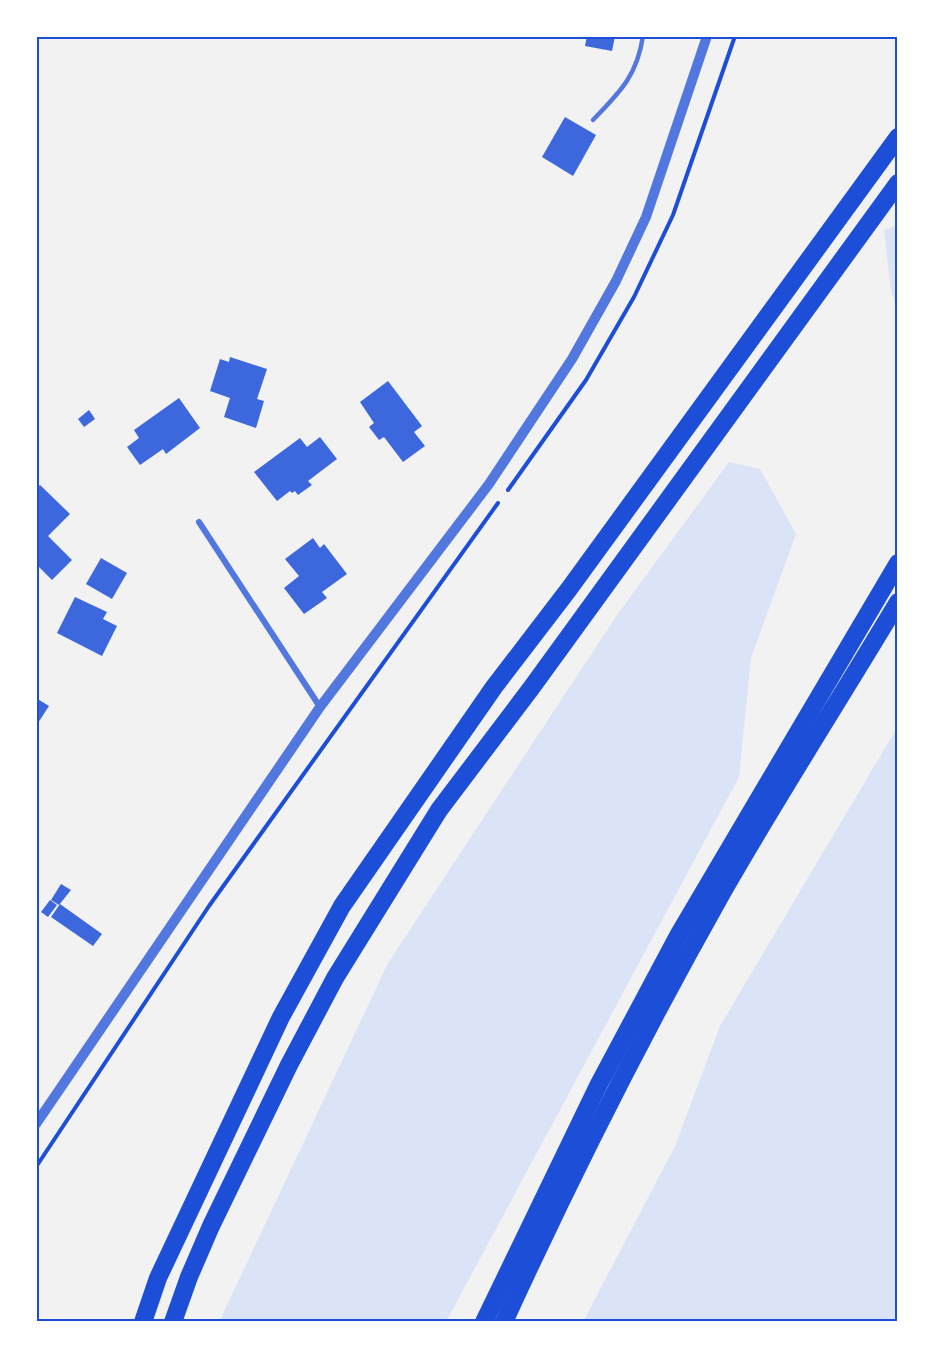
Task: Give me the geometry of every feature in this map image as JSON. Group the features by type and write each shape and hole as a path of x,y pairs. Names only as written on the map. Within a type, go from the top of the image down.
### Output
{"highway":[{"path":"143,1322 158,1278 281,1017 342,906 494,687 898,137"},
{"path":"173,1322 211,1226 335,978 439,810 532,687 898,183"},
{"path":"484,1322 599,1084 679,934 898,563"},
{"path":"504,1322 618,1085 694,943 898,602"},
{"path":"494,687 497,731"}],"street":[{"path":"36,1124 320,707 489,484 572,359 616,281 646,217 707,36"},
{"path":"199,522 320,707"}],"lane":[{"path":"593,120 624,88 636,68 644,36"}],"shaded area":[{"path":"898,225 898,312 891,291 884,230"},
{"path":"729,462 760,469 796,534 751,658 739,777 446,1322 219,1322 388,963 617,615"},
{"path":"898,726 898,1322 583,1322 675,1146 720,1026"}],"building":[{"path":"587,36 615,36 612,51 585,46"},
{"path":"565,117 596,135 573,176 542,157"},
{"path":"230,357 267,369 257,399 264,401 256,428 224,417 230,398 210,391 220,359 229,362"},
{"path":"388,381 422,426 414,432 425,446 403,462 384,437 379,440 369,427 374,423 360,402"},
{"path":"179,398 200,428 166,454 163,449 140,465 127,447 139,438 134,430"},
{"path":"89,410 95,419 84,427 78,419"},
{"path":"320,437 337,459 308,481 312,485 298,495 295,491 292,493 290,491 277,501 254,472 300,438 307,447"},
{"path":"40,485 70,514 48,536 72,560 52,580 36,564 36,489"},
{"path":"313,538 320,548 324,544 347,574 322,592 327,598 304,614 284,588 299,576 285,559"},
{"path":"101,558 127,573 112,599 86,584"},
{"path":"75,597 107,612 103,619 117,626 102,656 57,633"},
{"path":"36,698 49,706 36,726"},
{"path":"61,884 71,890 59,905 51,900"},
{"path":"50,900 57,905 48,917 41,912"},
{"path":"60,904 102,934 93,946 51,917"}]}
